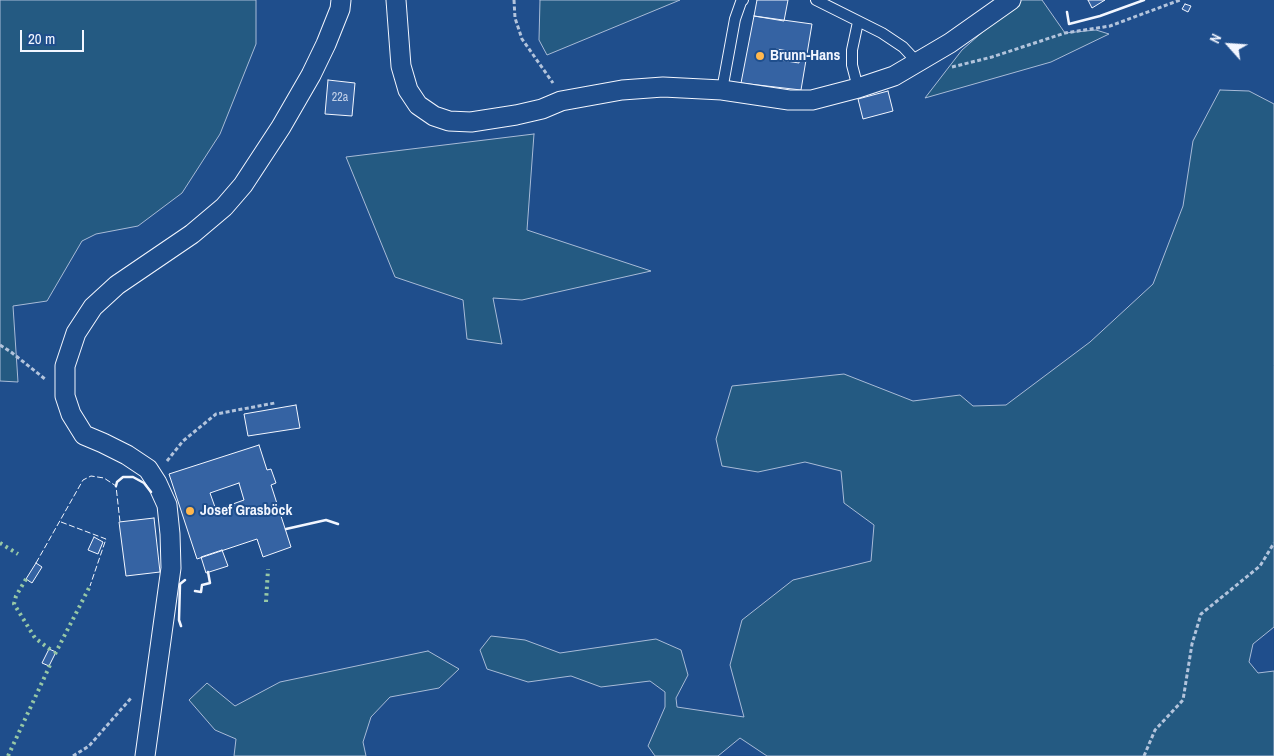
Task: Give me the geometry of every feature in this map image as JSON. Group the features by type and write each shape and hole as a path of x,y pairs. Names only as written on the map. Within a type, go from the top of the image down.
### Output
{"street":[{"path":"145,756 171,568 170,534 166,505 158,483 148,469 127,455 84,435 71,414 66,396 65,366 76,333 93,307 117,285 192,234 224,208 243,185 281,127 311,75 330,35 340,9 341,0"},
{"path":"396,0 401,66 408,90 418,105 426,110 449,121 471,122 516,116 542,109 561,101 622,90 655,87 722,90 789,100 812,100 894,76 958,38 1010,0"}],"lane":[{"path":"722,90 735,19 741,2 744,0"},
{"path":"816,0 882,33 903,47 918,62"},
{"path":"858,22 852,50 852,65 858,88"}],"path":[{"path":"514,0 515,18 522,39 555,85 561,101"},
{"path":"951,67 992,57 1065,33 1110,26 1180,0"},
{"path":"0,345 66,396"},
{"path":"150,473 167,462 183,441 216,414 275,404"},
{"path":"1144,756 1155,730 1183,700 1192,644 1200,614 1260,566 1274,543"},
{"path":"73,756 90,746 132,696"}],"shaded area":[{"path":"0,0 256,0 256,44 220,134 182,193 138,226 96,234 82,241 47,301 13,306 18,382 0,381"},
{"path":"540,0 680,0 547,55 539,40"},
{"path":"1019,0 1042,0 1065,33 1096,30 1109,34 1051,62 925,98 962,50"},
{"path":"1220,90 1249,91 1274,104 1274,627 1253,644 1249,662 1258,673 1274,671 1274,756 767,756 740,738 718,756 655,756 648,746 665,707 665,692 650,681 601,687 571,676 528,682 487,669 480,650 491,636 525,640 560,653 656,639 681,650 688,675 676,698 677,707 744,717 730,665 742,620 793,580 871,561 874,525 844,503 841,471 805,462 758,472 722,466 716,439 732,386 844,374 913,401 960,395 973,406 1006,405 1090,342 1153,284 1183,206 1193,141"},
{"path":"534,134 527,230 651,271 522,300 493,298 502,344 467,339 463,300 395,277 346,157"},
{"path":"428,651 459,669 439,688 390,697 371,717 363,742 366,756 234,756 236,739 215,730 189,700 207,683 235,706 280,682"}],"building":[{"path":"757,0 788,0 784,21 754,16"},
{"path":"1088,0 1105,0 1092,8"},
{"path":"1185,4 1191,6 1188,12 1182,9"},
{"name":"Brunn-Hans","path":"754,16 812,24 801,90 741,83","holes":["776,49 800,53 799,63 774,59"]},
{"path":"328,80 355,83 352,116 325,114"},
{"path":"888,91 893,111 863,119 858,99"},
{"path":"296,405 300,428 248,436 244,414"},
{"path":"259,445 267,470 271,469 276,483 271,485 291,547 263,557 257,539 197,559 169,474","holes":["239,483 244,500 216,510 210,493"]},
{"path":"154,518 160,572 126,576 119,522"},
{"path":"94,537 103,542 98,554 88,550"},
{"path":"222,550 228,566 206,573 201,557"},
{"path":"36,563 42,567 32,583 26,579"},
{"path":"49,649 56,652 49,666 42,663"}],"hedge":[{"path":"0,543 18,554"},
{"path":"266,602 268,569"},
{"path":"26,579 16,596 14,604 35,638 51,650"},
{"path":"55,654 90,586"},
{"path":"8,756 51,663"}],"fence":[{"path":"36,563 83,480 91,476 104,478 116,486 120,522"},
{"path":"61,522 106,539 90,586"}],"wall":[{"path":"1067,12 1069,24 1100,16 1144,0"},
{"path":"116,486 117,482 123,477 133,477 144,483 151,492"},
{"path":"286,529 326,520 338,524"},
{"path":"195,591 201,592 202,585 210,583 208,572"},
{"path":"181,626 179,620 180,584 185,580"}],"place":[{"name":"Brunn-Hans","path":"760,56"},
{"name":"Josef Grasböck","path":"190,511"}]}
